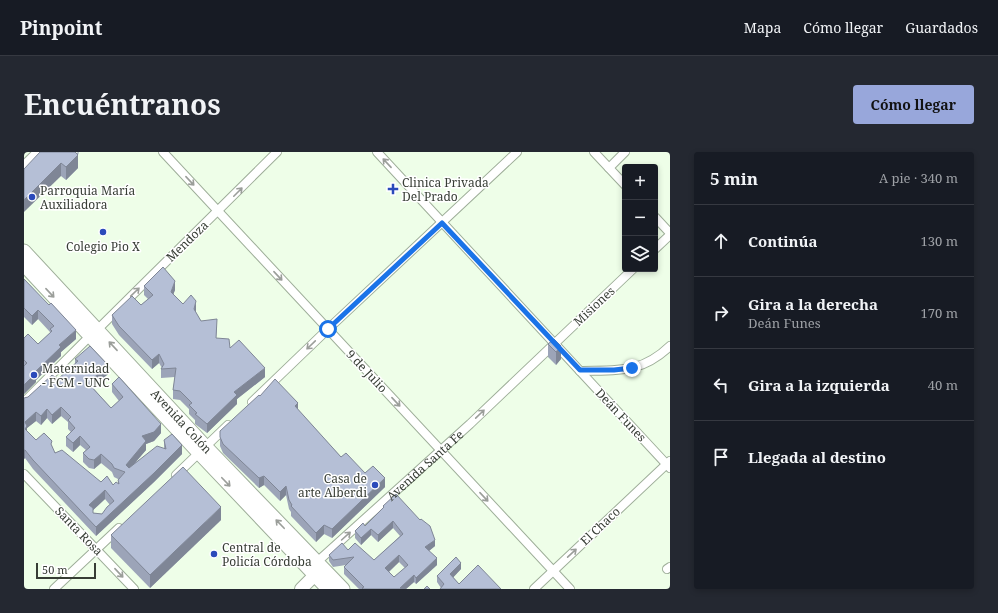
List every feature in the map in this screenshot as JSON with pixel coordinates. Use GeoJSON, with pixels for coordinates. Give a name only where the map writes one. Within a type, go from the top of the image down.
{"type":"FeatureCollection","features":[{"type":"Feature","properties":{"kind":"main road","name":"Avenida Colón"},"geometry":{"type":"LineString","coordinates":[[24,251],[94,333],[202,450],[316,569],[343,589]]}},
{"type":"Feature","properties":{"kind":"main road","name":"Avenida Colón"},"geometry":{"type":"LineString","coordinates":[[24,265],[94,333]]}},
{"type":"Feature","properties":{"kind":"main road","name":"Avenida Colón"},"geometry":{"type":"LineString","coordinates":[[316,569],[328,589]]}},
{"type":"Feature","properties":{"kind":"street"},"geometry":{"type":"LineString","coordinates":[[24,168],[40,152]]}},
{"type":"Feature","properties":{"kind":"street","name":"9 de Julio"},"geometry":{"type":"LineString","coordinates":[[163,152],[570,589]]}},
{"type":"Feature","properties":{"kind":"street","name":"Mendoza"},"geometry":{"type":"LineString","coordinates":[[24,402],[277,152]]}},
{"type":"Feature","properties":{"kind":"street","name":"Deán Funes"},"geometry":{"type":"LineString","coordinates":[[377,152],[554,343],[669,464]]}},
{"type":"Feature","properties":{"kind":"street"},"geometry":{"type":"LineString","coordinates":[[245,409],[517,152]]}},
{"type":"Feature","properties":{"kind":"street"},"geometry":{"type":"LineString","coordinates":[[594,152],[622,182]]}},
{"type":"Feature","properties":{"kind":"street"},"geometry":{"type":"LineString","coordinates":[[609,168],[625,152]]}},
{"type":"Feature","properties":{"kind":"street"},"geometry":{"type":"LineString","coordinates":[[658,220],[670,234],[658,246]]}},
{"type":"Feature","properties":{"kind":"street","name":"Misiones"},"geometry":{"type":"LineString","coordinates":[[554,343],[630,272]]}},
{"type":"Feature","properties":{"kind":"street","name":"Avenida Santa Fe"},"geometry":{"type":"LineString","coordinates":[[301,589],[316,569],[554,343]]}},
{"type":"Feature","properties":{"kind":"street"},"geometry":{"type":"LineString","coordinates":[[580,370],[614,370],[632,368],[655,359],[670,346]]}},
{"type":"Feature","properties":{"kind":"street"},"geometry":{"type":"LineString","coordinates":[[170,480],[234,420]]}},
{"type":"Feature","properties":{"kind":"street","name":"El Chaco"},"geometry":{"type":"LineString","coordinates":[[534,589],[669,464]]}},
{"type":"Feature","properties":{"kind":"street","name":"Santa Rosa"},"geometry":{"type":"LineString","coordinates":[[24,474],[134,589]]}},
{"type":"Feature","properties":{"kind":"street"},"geometry":{"type":"LineString","coordinates":[[54,589],[125,522]]}},
{"type":"Feature","properties":{"kind":"building"},"geometry":{"type":"Polygon","coordinates":[[[40,152],[75,152],[78,155],[66,167],[61,163],[24,200],[24,169],[40,152]]]}},
{"type":"Feature","properties":{"kind":"building"},"geometry":{"type":"Polygon","coordinates":[[[163,267],[175,281],[171,292],[183,304],[191,295],[196,301],[194,309],[201,321],[217,319],[216,338],[229,339],[230,348],[239,340],[265,368],[234,392],[237,395],[207,424],[195,414],[197,413],[189,405],[192,403],[180,391],[173,390],[176,368],[161,369],[164,364],[159,354],[152,360],[119,326],[112,315],[132,296],[141,305],[153,295],[144,286],[163,267]]]}},
{"type":"Feature","properties":{"kind":"building"},"geometry":{"type":"Polygon","coordinates":[[[24,279],[49,305],[51,303],[76,330],[59,345],[61,347],[24,385],[24,366],[27,363],[24,360],[24,338],[28,334],[38,344],[52,331],[50,329],[54,326],[38,310],[32,316],[24,308],[24,279]]]}},
{"type":"Feature","properties":{"kind":"building"},"geometry":{"type":"Polygon","coordinates":[[[554,339],[561,346],[556,352],[548,344],[554,339]]]}},
{"type":"Feature","properties":{"kind":"building"},"geometry":{"type":"Polygon","coordinates":[[[90,346],[108,365],[88,383],[111,408],[123,397],[112,384],[119,377],[161,424],[154,432],[142,436],[146,441],[126,465],[129,468],[157,446],[166,449],[164,440],[172,434],[182,445],[96,527],[24,450],[24,398],[28,397],[52,375],[58,379],[78,361],[75,359],[90,346]],[[61,407],[52,415],[47,409],[41,416],[36,412],[25,422],[27,426],[25,429],[36,440],[44,433],[52,441],[51,444],[55,453],[62,450],[101,482],[107,476],[113,485],[116,482],[119,484],[118,480],[125,472],[114,468],[112,464],[101,454],[94,460],[89,459],[83,453],[90,447],[80,436],[73,443],[66,437],[75,428],[68,420],[71,417],[61,407]],[[105,490],[89,505],[93,508],[93,513],[102,514],[114,501],[105,490]]]}},
{"type":"Feature","properties":{"kind":"building"},"geometry":{"type":"Polygon","coordinates":[[[275,379],[298,403],[295,406],[341,457],[346,453],[365,473],[373,466],[385,478],[332,529],[324,525],[316,533],[291,506],[292,505],[289,500],[286,486],[280,492],[264,476],[259,478],[223,444],[220,437],[220,431],[259,395],[260,396],[275,379]]]}},
{"type":"Feature","properties":{"kind":"building"},"geometry":{"type":"Polygon","coordinates":[[[183,467],[221,507],[150,575],[111,535],[183,467]]]}},
{"type":"Feature","properties":{"kind":"building"},"geometry":{"type":"Polygon","coordinates":[[[396,494],[420,520],[421,519],[430,526],[435,540],[425,547],[437,558],[416,578],[414,575],[400,588],[402,589],[363,589],[362,588],[364,587],[344,567],[354,557],[333,560],[329,555],[342,543],[348,550],[355,543],[374,560],[403,534],[393,521],[378,535],[371,529],[361,538],[355,531],[363,523],[365,526],[384,507],[383,506],[396,494]],[[399,555],[385,568],[394,577],[408,565],[399,555]]]}},
{"type":"Feature","properties":{"kind":"building"},"geometry":{"type":"Polygon","coordinates":[[[456,557],[461,563],[450,574],[459,584],[478,565],[501,589],[440,589],[444,584],[437,576],[456,557]]]}},
{"type":"Feature","properties":{"kind":"place","name":"Clinica Privada Del Prado"},"geometry":{"type":"Point","coordinates":[393,189]}},
{"type":"Feature","properties":{"kind":"place","name":"Parroquia María Auxiliadora"},"geometry":{"type":"Point","coordinates":[32,197]}},
{"type":"Feature","properties":{"kind":"place","name":"Colegio Pio X"},"geometry":{"type":"Point","coordinates":[103,232]}},
{"type":"Feature","properties":{"kind":"place","name":"Maternidad - FCM - UNC"},"geometry":{"type":"Point","coordinates":[34,375]}},
{"type":"Feature","properties":{"kind":"place","name":"Casa de arte Alberdi"},"geometry":{"type":"Point","coordinates":[375,485]}},
{"type":"Feature","properties":{"kind":"place","name":"Central de Policía Córdoba"},"geometry":{"type":"Point","coordinates":[214,554]}},
{"type":"Feature","properties":{"kind":"route"},"geometry":{"type":"LineString","coordinates":[[328,329],[442,223],[580,370],[614,370],[632,368]]}}]}
